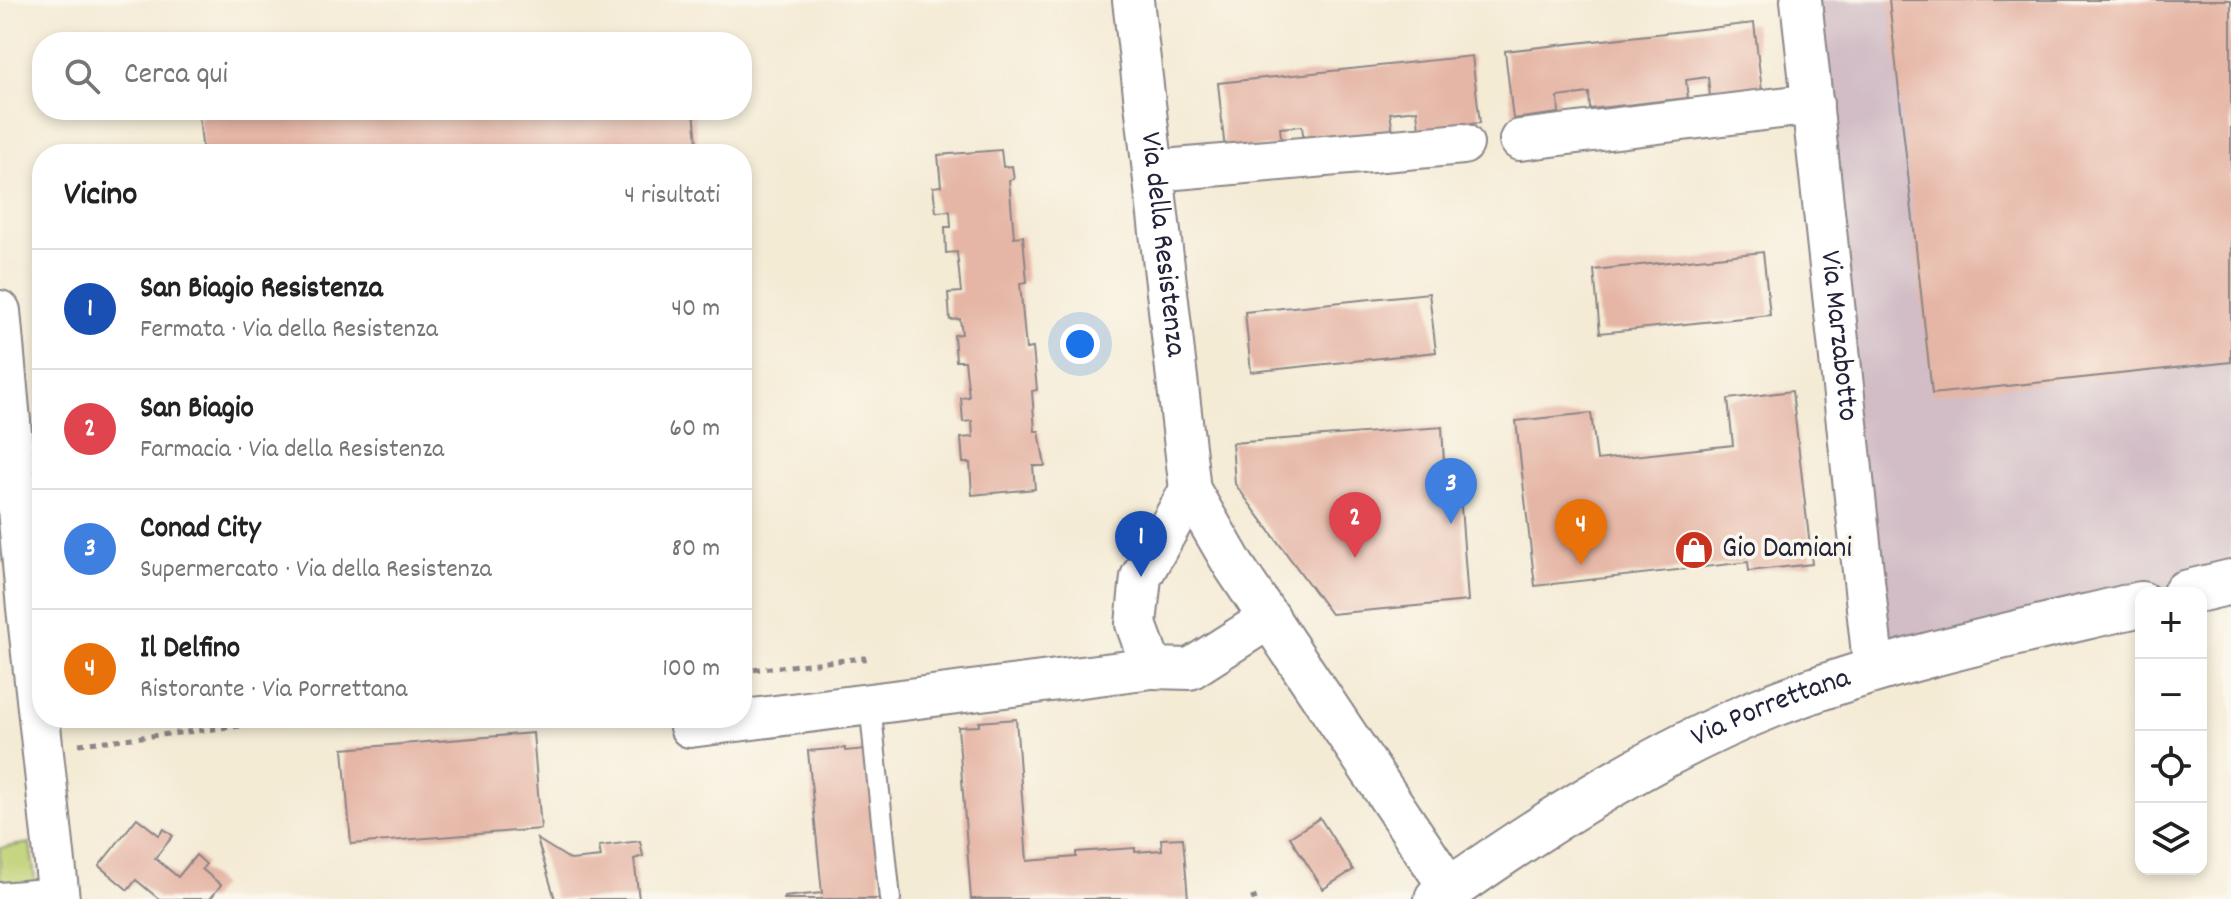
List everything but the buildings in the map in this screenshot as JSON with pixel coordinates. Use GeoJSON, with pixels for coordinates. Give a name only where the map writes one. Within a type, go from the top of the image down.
{"type":"FeatureCollection","features":[{"type":"Feature","properties":{"kind":"main road"},"geometry":{"type":"LineString","coordinates":[[2207,588],[2231,582]]}},
{"type":"Feature","properties":{"kind":"main road","name":"Via Porrettana"},"geometry":{"type":"LineString","coordinates":[[1444,894],[1593,797],[1720,728],[1798,696],[1874,672],[1969,645],[2135,605]]}},
{"type":"Feature","properties":{"kind":"street","name":"Via della Resistenza"},"geometry":{"type":"LineString","coordinates":[[1133,0],[1190,490],[1234,566],[1444,894]]}},
{"type":"Feature","properties":{"kind":"street","name":"Via Marzabotto"},"geometry":{"type":"LineString","coordinates":[[1801,0],[1874,672]]}},
{"type":"Feature","properties":{"kind":"street"},"geometry":{"type":"LineString","coordinates":[[1520,140],[1813,104]]}},
{"type":"Feature","properties":{"kind":"street"},"geometry":{"type":"LineString","coordinates":[[1153,171],[1463,144]]}},
{"type":"Feature","properties":{"kind":"street"},"geometry":{"type":"LineString","coordinates":[[0,311],[32,644]]}},
{"type":"Feature","properties":{"kind":"street"},"geometry":{"type":"LineString","coordinates":[[1152,668],[1136,624],[1141,577],[1190,490]]}},
{"type":"Feature","properties":{"kind":"street"},"geometry":{"type":"LineString","coordinates":[[752,719],[1152,668],[1190,669],[1270,618]]}},
{"type":"Feature","properties":{"kind":"street"},"geometry":{"type":"LineString","coordinates":[[40,728],[58,894]]}},
{"type":"Feature","properties":{"kind":"lane"},"geometry":{"type":"LineString","coordinates":[[870,704],[890,899]]}},
{"type":"Feature","properties":{"kind":"lane"},"geometry":{"type":"LineString","coordinates":[[0,893],[58,894]]}},
{"type":"Feature","properties":{"kind":"path"},"geometry":{"type":"LineString","coordinates":[[42,748],[223,728]]}},
{"type":"Feature","properties":{"kind":"path"},"geometry":{"type":"LineString","coordinates":[[1251,899],[1257,899]]}},
{"type":"Feature","properties":{"kind":"shaded area"},"geometry":{"type":"Polygon","coordinates":[[[1814,0],[2231,0],[2231,579],[2194,587],[2135,587],[2135,594],[1871,657],[1814,0]]]}},
{"type":"Feature","properties":{"kind":"green space"},"geometry":{"type":"Polygon","coordinates":[[[30,843],[38,899],[0,899],[0,848],[30,843]]]}},
{"type":"Feature","properties":{"kind":"place","name":"Conad City"},"geometry":{"type":"Point","coordinates":[1451,524]}},
{"type":"Feature","properties":{"kind":"place","name":"Gio Damiani"},"geometry":{"type":"Point","coordinates":[1694,550]}},
{"type":"Feature","properties":{"kind":"place","name":"San Biagio"},"geometry":{"type":"Point","coordinates":[1355,558]}},
{"type":"Feature","properties":{"kind":"place","name":"Il Delfino"},"geometry":{"type":"Point","coordinates":[1581,565]}},
{"type":"Feature","properties":{"kind":"place","name":"San Biagio Resistenza"},"geometry":{"type":"Point","coordinates":[1141,577]}}]}
